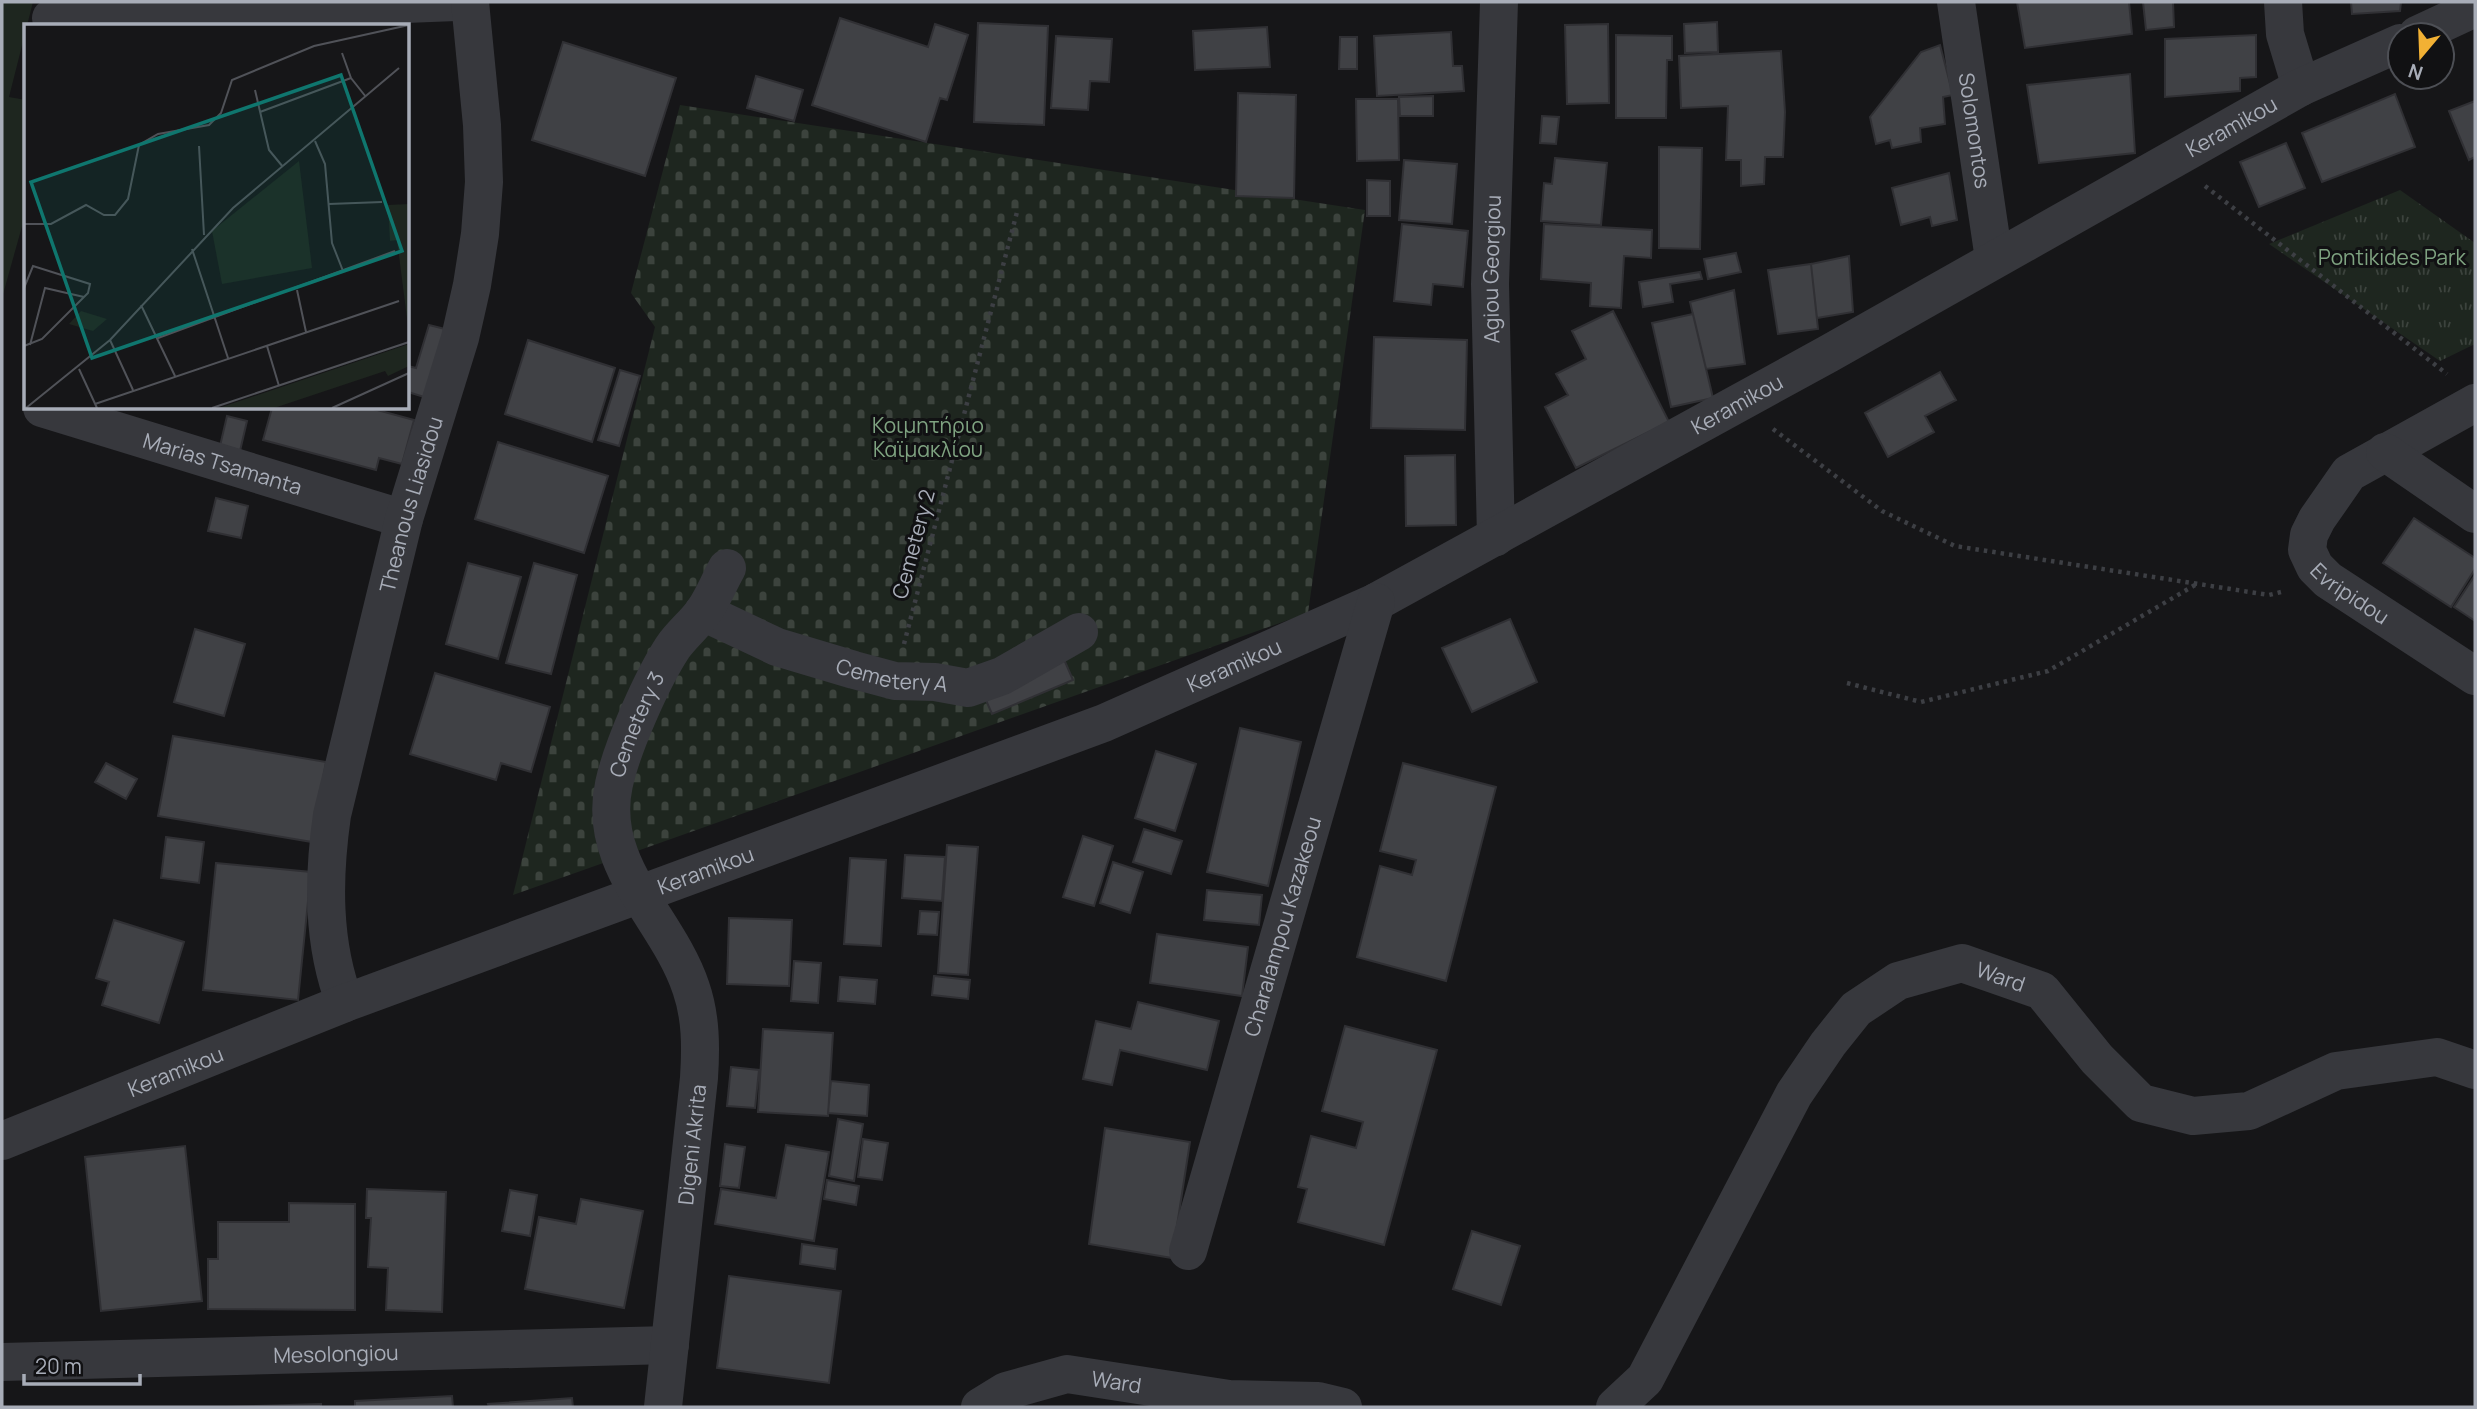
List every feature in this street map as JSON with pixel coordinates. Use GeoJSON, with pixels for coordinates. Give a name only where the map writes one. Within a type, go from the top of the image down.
{"type":"FeatureCollection","features":[{"type":"Feature","properties":{"kind":"street"},"geometry":{"type":"LineString","coordinates":[[51,18],[456,2]]}},
{"type":"Feature","properties":{"kind":"street","name":"Theanous Liasidou"},"geometry":{"type":"LineString","coordinates":[[345,1003],[334,974],[327,919],[328,848],[332,815],[404,519],[460,338],[480,234],[484,183],[482,125],[470,2]]}},
{"type":"Feature","properties":{"kind":"street","name":"Agiou Georgiou"},"geometry":{"type":"LineString","coordinates":[[1496,537],[1490,284],[1499,2]]}},
{"type":"Feature","properties":{"kind":"street","name":"Solomontos"},"geometry":{"type":"LineString","coordinates":[[1956,2],[1994,259]]}},
{"type":"Feature","properties":{"kind":"street"},"geometry":{"type":"LineString","coordinates":[[2283,2],[2285,34],[2301,87]]}},
{"type":"Feature","properties":{"kind":"street"},"geometry":{"type":"LineString","coordinates":[[2447,21],[2475,8]]}},
{"type":"Feature","properties":{"kind":"street","name":"Keramikou"},"geometry":{"type":"LineString","coordinates":[[2,1141],[345,1003],[1104,723],[1376,603],[1739,403],[2301,87],[2386,49]]}},
{"type":"Feature","properties":{"kind":"street","name":"Evripidou"},"geometry":{"type":"LineString","coordinates":[[2464,391],[2385,452],[2349,472],[2317,519],[2309,535],[2307,550],[2315,567],[2328,580],[2475,676]]}},
{"type":"Feature","properties":{"kind":"street","name":"Marias Tsamanta"},"geometry":{"type":"LineString","coordinates":[[50,410],[404,519]]}},
{"type":"Feature","properties":{"kind":"street"},"geometry":{"type":"LineString","coordinates":[[2385,452],[2475,514]]}},
{"type":"Feature","properties":{"kind":"street","name":"Cemetery 3"},"geometry":{"type":"LineString","coordinates":[[638,896],[615,842],[610,818],[614,784],[628,741],[672,649],[703,612],[726,568]]}},
{"type":"Feature","properties":{"kind":"street","name":"Charalampou Kazakeou"},"geometry":{"type":"LineString","coordinates":[[1188,1251],[1376,603]]}},
{"type":"Feature","properties":{"kind":"street","name":"Cemetery A"},"geometry":{"type":"LineString","coordinates":[[703,612],[777,647],[895,681],[934,682],[968,688],[1002,676],[1079,632]]}},
{"type":"Feature","properties":{"kind":"street","name":"Digeni Akrita"},"geometry":{"type":"LineString","coordinates":[[638,896],[680,960],[692,988],[699,1017],[701,1047],[663,1407]]}},
{"type":"Feature","properties":{"kind":"street","name":"Ward"},"geometry":{"type":"LineString","coordinates":[[1615,1407],[1645,1379],[1794,1094],[1856,1009],[1898,981],[1962,963],[2042,991],[2096,1059],[2141,1103],[2193,1116],[2249,1111],[2336,1071],[2437,1057],[2475,1070]]}},
{"type":"Feature","properties":{"kind":"street","name":"Mesolongiou"},"geometry":{"type":"LineString","coordinates":[[2,1362],[670,1345]]}},
{"type":"Feature","properties":{"kind":"street","name":"Ward"},"geometry":{"type":"LineString","coordinates":[[980,1407],[1006,1391],[1067,1374],[1229,1399],[1318,1401],[1343,1407]]}},
{"type":"Feature","properties":{"kind":"path"},"geometry":{"type":"LineString","coordinates":[[2173,160],[2464,391]]}},
{"type":"Feature","properties":{"kind":"path","name":"Cemetery 2"},"geometry":{"type":"LineString","coordinates":[[895,681],[1017,212]]}},
{"type":"Feature","properties":{"kind":"path"},"geometry":{"type":"LineString","coordinates":[[1739,403],[1882,511],[1955,546],[2269,595],[2328,580]]}},
{"type":"Feature","properties":{"kind":"path"},"geometry":{"type":"LineString","coordinates":[[1847,683],[1921,702],[2048,671],[2195,584]]}},
{"type":"Feature","properties":{"kind":"green space"},"geometry":{"type":"Polygon","coordinates":[[[2,2],[33,2],[27,24],[24,24],[24,38],[9,97],[24,100],[24,219],[2,298],[2,2]]]}},
{"type":"Feature","properties":{"kind":"green space","name":"Κοιμητήριο Καϊμακλίου"},"geometry":{"type":"Polygon","coordinates":[[[680,105],[1365,210],[1308,613],[513,895],[655,327],[631,293],[680,105]]]}},
{"type":"Feature","properties":{"kind":"green space","name":"Pontikides Park"},"geometry":{"type":"Polygon","coordinates":[[[2400,190],[2475,243],[2475,344],[2440,361],[2269,244],[2400,190]]]}},
{"type":"Feature","properties":{"kind":"building"},"geometry":{"type":"Polygon","coordinates":[[[2017,2],[2129,2],[2132,34],[2025,48],[2017,2]]]}},
{"type":"Feature","properties":{"kind":"building"},"geometry":{"type":"Polygon","coordinates":[[[2143,2],[2173,2],[2174,27],[2146,30],[2143,2]]]}},
{"type":"Feature","properties":{"kind":"building"},"geometry":{"type":"Polygon","coordinates":[[[2351,2],[2401,2],[2400,11],[2352,14],[2351,2]]]}},
{"type":"Feature","properties":{"kind":"building"},"geometry":{"type":"Polygon","coordinates":[[[840,18],[928,47],[935,24],[968,35],[947,100],[940,98],[926,142],[812,105],[840,18]]]}},
{"type":"Feature","properties":{"kind":"building"},"geometry":{"type":"Polygon","coordinates":[[[1717,22],[1718,52],[1685,53],[1684,24],[1717,22]]]}},
{"type":"Feature","properties":{"kind":"building"},"geometry":{"type":"Polygon","coordinates":[[[978,23],[1048,26],[1044,125],[974,122],[978,23]]]}},
{"type":"Feature","properties":{"kind":"building"},"geometry":{"type":"Polygon","coordinates":[[[1608,24],[1609,103],[1567,104],[1565,25],[1608,24]]]}},
{"type":"Feature","properties":{"kind":"building"},"geometry":{"type":"Polygon","coordinates":[[[1267,27],[1270,67],[1195,70],[1193,31],[1267,27]]]}},
{"type":"Feature","properties":{"kind":"building"},"geometry":{"type":"Polygon","coordinates":[[[1451,32],[1453,66],[1462,66],[1464,91],[1377,96],[1374,36],[1451,32]]]}},
{"type":"Feature","properties":{"kind":"building"},"geometry":{"type":"Polygon","coordinates":[[[1616,35],[1672,36],[1672,60],[1667,60],[1666,118],[1616,118],[1616,35]]]}},
{"type":"Feature","properties":{"kind":"building"},"geometry":{"type":"Polygon","coordinates":[[[2256,35],[2256,77],[2240,78],[2240,91],[2165,97],[2165,39],[2256,35]]]}},
{"type":"Feature","properties":{"kind":"building"},"geometry":{"type":"Polygon","coordinates":[[[1056,36],[1112,39],[1109,82],[1090,81],[1088,110],[1051,108],[1056,36]]]}},
{"type":"Feature","properties":{"kind":"building"},"geometry":{"type":"Polygon","coordinates":[[[1340,37],[1357,37],[1357,69],[1339,69],[1340,37]]]}},
{"type":"Feature","properties":{"kind":"building"},"geometry":{"type":"Polygon","coordinates":[[[563,42],[676,78],[645,176],[532,140],[563,42]]]}},
{"type":"Feature","properties":{"kind":"building"},"geometry":{"type":"Polygon","coordinates":[[[1940,45],[1953,95],[1943,97],[1945,124],[1920,128],[1921,142],[1892,148],[1890,140],[1876,144],[1870,117],[1921,52],[1940,45]]]}},
{"type":"Feature","properties":{"kind":"building"},"geometry":{"type":"Polygon","coordinates":[[[1781,51],[1785,112],[1783,157],[1765,157],[1764,184],[1741,186],[1741,160],[1726,160],[1728,106],[1681,108],[1679,56],[1781,51]]]}},
{"type":"Feature","properties":{"kind":"building"},"geometry":{"type":"Polygon","coordinates":[[[2130,74],[2135,153],[2039,163],[2027,85],[2130,74]]]}},
{"type":"Feature","properties":{"kind":"building"},"geometry":{"type":"Polygon","coordinates":[[[756,76],[803,90],[794,121],[747,108],[756,76]]]}},
{"type":"Feature","properties":{"kind":"building"},"geometry":{"type":"Polygon","coordinates":[[[1238,93],[1296,95],[1294,198],[1236,196],[1238,93]]]}},
{"type":"Feature","properties":{"kind":"building"},"geometry":{"type":"Polygon","coordinates":[[[2395,94],[2415,147],[2322,182],[2302,133],[2395,94]]]}},
{"type":"Feature","properties":{"kind":"building"},"geometry":{"type":"Polygon","coordinates":[[[1433,96],[1433,116],[1400,116],[1399,97],[1433,96]]]}},
{"type":"Feature","properties":{"kind":"building"},"geometry":{"type":"Polygon","coordinates":[[[1356,99],[1398,99],[1399,160],[1357,161],[1356,99]]]}},
{"type":"Feature","properties":{"kind":"building"},"geometry":{"type":"Polygon","coordinates":[[[2475,101],[2475,157],[2469,160],[2449,111],[2475,101]]]}},
{"type":"Feature","properties":{"kind":"building"},"geometry":{"type":"Polygon","coordinates":[[[1542,116],[1559,117],[1556,144],[1540,143],[1542,116]]]}},
{"type":"Feature","properties":{"kind":"building"},"geometry":{"type":"Polygon","coordinates":[[[2286,143],[2305,188],[2259,207],[2240,162],[2286,143]]]}},
{"type":"Feature","properties":{"kind":"building"},"geometry":{"type":"Polygon","coordinates":[[[1659,147],[1702,148],[1700,249],[1659,248],[1659,147]]]}},
{"type":"Feature","properties":{"kind":"building"},"geometry":{"type":"Polygon","coordinates":[[[1555,158],[1607,163],[1601,225],[1541,221],[1544,183],[1552,184],[1555,158]]]}},
{"type":"Feature","properties":{"kind":"building"},"geometry":{"type":"Polygon","coordinates":[[[1404,160],[1457,164],[1452,224],[1399,220],[1404,160]]]}},
{"type":"Feature","properties":{"kind":"building"},"geometry":{"type":"Polygon","coordinates":[[[1949,173],[1957,220],[1932,226],[1930,217],[1901,225],[1892,188],[1949,173]]]}},
{"type":"Feature","properties":{"kind":"building"},"geometry":{"type":"Polygon","coordinates":[[[1367,180],[1390,181],[1390,216],[1367,216],[1367,180]]]}},
{"type":"Feature","properties":{"kind":"building"},"geometry":{"type":"Polygon","coordinates":[[[1402,224],[1468,231],[1463,287],[1433,284],[1431,305],[1394,301],[1402,224]]]}},
{"type":"Feature","properties":{"kind":"building"},"geometry":{"type":"Polygon","coordinates":[[[1544,224],[1652,230],[1651,258],[1624,256],[1621,308],[1590,306],[1591,283],[1541,279],[1544,224]]]}},
{"type":"Feature","properties":{"kind":"building"},"geometry":{"type":"Polygon","coordinates":[[[1736,253],[1741,272],[1708,279],[1704,259],[1736,253]]]}},
{"type":"Feature","properties":{"kind":"building"},"geometry":{"type":"Polygon","coordinates":[[[1849,256],[1853,312],[1817,318],[1811,264],[1849,256]]]}},
{"type":"Feature","properties":{"kind":"building"},"geometry":{"type":"Polygon","coordinates":[[[1811,264],[1818,329],[1778,334],[1768,270],[1811,264]]]}},
{"type":"Feature","properties":{"kind":"building"},"geometry":{"type":"Polygon","coordinates":[[[1700,272],[1702,279],[1670,284],[1673,302],[1643,307],[1639,282],[1700,272]]]}},
{"type":"Feature","properties":{"kind":"building"},"geometry":{"type":"Polygon","coordinates":[[[1734,290],[1745,364],[1706,369],[1690,302],[1734,290]]]}},
{"type":"Feature","properties":{"kind":"building"},"geometry":{"type":"Polygon","coordinates":[[[1613,311],[1669,422],[1576,468],[1545,407],[1568,395],[1556,374],[1586,359],[1572,331],[1613,311]]]}},
{"type":"Feature","properties":{"kind":"building"},"geometry":{"type":"Polygon","coordinates":[[[1693,314],[1713,398],[1671,407],[1652,323],[1693,314]]]}},
{"type":"Feature","properties":{"kind":"building"},"geometry":{"type":"Polygon","coordinates":[[[429,325],[445,329],[424,397],[410,393],[410,366],[416,368],[429,325]]]}},
{"type":"Feature","properties":{"kind":"building"},"geometry":{"type":"Polygon","coordinates":[[[1374,337],[1467,340],[1465,430],[1371,428],[1374,337]]]}},
{"type":"Feature","properties":{"kind":"building"},"geometry":{"type":"Polygon","coordinates":[[[528,340],[615,368],[592,442],[505,414],[528,340]]]}},
{"type":"Feature","properties":{"kind":"building"},"geometry":{"type":"Polygon","coordinates":[[[620,370],[640,376],[619,446],[598,440],[620,370]]]}},
{"type":"Feature","properties":{"kind":"building"},"geometry":{"type":"Polygon","coordinates":[[[1940,372],[1956,400],[1925,416],[1934,432],[1888,457],[1865,413],[1940,372]]]}},
{"type":"Feature","properties":{"kind":"building"},"geometry":{"type":"Polygon","coordinates":[[[271,410],[377,410],[414,420],[402,464],[379,458],[376,470],[263,440],[271,410]]]}},
{"type":"Feature","properties":{"kind":"building"},"geometry":{"type":"Polygon","coordinates":[[[227,416],[247,421],[240,451],[220,446],[227,416]]]}},
{"type":"Feature","properties":{"kind":"building"},"geometry":{"type":"Polygon","coordinates":[[[498,442],[608,476],[584,553],[475,519],[498,442]]]}},
{"type":"Feature","properties":{"kind":"building"},"geometry":{"type":"Polygon","coordinates":[[[1455,455],[1456,525],[1406,526],[1405,456],[1455,455]]]}},
{"type":"Feature","properties":{"kind":"building"},"geometry":{"type":"Polygon","coordinates":[[[216,498],[248,506],[241,538],[208,531],[216,498]]]}},
{"type":"Feature","properties":{"kind":"building"},"geometry":{"type":"Polygon","coordinates":[[[2414,518],[2475,558],[2475,569],[2451,607],[2383,563],[2414,518]]]}},
{"type":"Feature","properties":{"kind":"building"},"geometry":{"type":"Polygon","coordinates":[[[468,563],[521,577],[498,659],[446,644],[468,563]]]}},
{"type":"Feature","properties":{"kind":"building"},"geometry":{"type":"Polygon","coordinates":[[[534,563],[577,575],[551,674],[506,663],[534,563]]]}},
{"type":"Feature","properties":{"kind":"building"},"geometry":{"type":"Polygon","coordinates":[[[2475,575],[2475,621],[2454,607],[2475,575]]]}},
{"type":"Feature","properties":{"kind":"building"},"geometry":{"type":"Polygon","coordinates":[[[1510,619],[1537,682],[1472,712],[1442,648],[1510,619]]]}},
{"type":"Feature","properties":{"kind":"building"},"geometry":{"type":"Polygon","coordinates":[[[195,629],[245,644],[224,716],[174,702],[195,629]]]}},
{"type":"Feature","properties":{"kind":"building"},"geometry":{"type":"Polygon","coordinates":[[[1063,657],[1073,680],[992,714],[982,691],[1063,657]]]}},
{"type":"Feature","properties":{"kind":"building"},"geometry":{"type":"Polygon","coordinates":[[[435,673],[550,707],[531,772],[501,763],[496,780],[410,754],[435,673]]]}},
{"type":"Feature","properties":{"kind":"building"},"geometry":{"type":"Polygon","coordinates":[[[1240,728],[1301,742],[1268,886],[1207,872],[1240,728]]]}},
{"type":"Feature","properties":{"kind":"building"},"geometry":{"type":"Polygon","coordinates":[[[173,736],[326,762],[312,842],[158,816],[173,736]]]}},
{"type":"Feature","properties":{"kind":"building"},"geometry":{"type":"Polygon","coordinates":[[[1156,751],[1196,764],[1175,831],[1135,818],[1156,751]]]}},
{"type":"Feature","properties":{"kind":"building"},"geometry":{"type":"Polygon","coordinates":[[[106,763],[137,779],[126,799],[95,782],[106,763]]]}},
{"type":"Feature","properties":{"kind":"building"},"geometry":{"type":"Polygon","coordinates":[[[1403,763],[1496,787],[1446,981],[1357,957],[1380,866],[1412,875],[1416,860],[1380,851],[1403,763]]]}},
{"type":"Feature","properties":{"kind":"building"},"geometry":{"type":"Polygon","coordinates":[[[1144,829],[1182,841],[1171,874],[1133,862],[1144,829]]]}},
{"type":"Feature","properties":{"kind":"building"},"geometry":{"type":"Polygon","coordinates":[[[1083,836],[1113,846],[1094,906],[1063,897],[1083,836]]]}},
{"type":"Feature","properties":{"kind":"building"},"geometry":{"type":"Polygon","coordinates":[[[166,837],[204,842],[199,883],[161,878],[166,837]]]}},
{"type":"Feature","properties":{"kind":"building"},"geometry":{"type":"Polygon","coordinates":[[[947,845],[978,847],[968,975],[938,973],[947,845]]]}},
{"type":"Feature","properties":{"kind":"building"},"geometry":{"type":"Polygon","coordinates":[[[905,855],[945,857],[942,901],[902,898],[905,855]]]}},
{"type":"Feature","properties":{"kind":"building"},"geometry":{"type":"Polygon","coordinates":[[[850,858],[886,860],[881,946],[844,944],[850,858]]]}},
{"type":"Feature","properties":{"kind":"building"},"geometry":{"type":"Polygon","coordinates":[[[1113,862],[1143,872],[1130,913],[1100,903],[1113,862]]]}},
{"type":"Feature","properties":{"kind":"building"},"geometry":{"type":"Polygon","coordinates":[[[216,863],[311,872],[298,1000],[203,990],[216,863]]]}},
{"type":"Feature","properties":{"kind":"building"},"geometry":{"type":"Polygon","coordinates":[[[1207,890],[1262,895],[1259,925],[1204,920],[1207,890]]]}},
{"type":"Feature","properties":{"kind":"building"},"geometry":{"type":"Polygon","coordinates":[[[920,911],[939,912],[937,935],[918,934],[920,911]]]}},
{"type":"Feature","properties":{"kind":"building"},"geometry":{"type":"Polygon","coordinates":[[[729,918],[792,920],[789,986],[727,984],[729,918]]]}},
{"type":"Feature","properties":{"kind":"building"},"geometry":{"type":"Polygon","coordinates":[[[114,920],[184,942],[159,1023],[102,1005],[109,982],[96,978],[114,920]]]}},
{"type":"Feature","properties":{"kind":"building"},"geometry":{"type":"Polygon","coordinates":[[[1157,934],[1248,947],[1242,996],[1150,983],[1157,934]]]}},
{"type":"Feature","properties":{"kind":"building"},"geometry":{"type":"Polygon","coordinates":[[[794,961],[821,963],[818,1003],[791,1001],[794,961]]]}},
{"type":"Feature","properties":{"kind":"building"},"geometry":{"type":"Polygon","coordinates":[[[934,976],[970,980],[968,999],[932,995],[934,976]]]}},
{"type":"Feature","properties":{"kind":"building"},"geometry":{"type":"Polygon","coordinates":[[[840,977],[877,980],[875,1004],[838,1001],[840,977]]]}},
{"type":"Feature","properties":{"kind":"building"},"geometry":{"type":"Polygon","coordinates":[[[1138,1002],[1219,1021],[1207,1070],[1120,1050],[1112,1085],[1083,1079],[1096,1021],[1131,1029],[1138,1002]]]}},
{"type":"Feature","properties":{"kind":"building"},"geometry":{"type":"Polygon","coordinates":[[[1345,1026],[1437,1050],[1384,1245],[1298,1222],[1307,1189],[1298,1187],[1311,1136],[1356,1148],[1363,1122],[1322,1111],[1345,1026]]]}},
{"type":"Feature","properties":{"kind":"building"},"geometry":{"type":"Polygon","coordinates":[[[763,1029],[833,1033],[828,1116],[758,1112],[763,1029]]]}},
{"type":"Feature","properties":{"kind":"building"},"geometry":{"type":"Polygon","coordinates":[[[731,1067],[759,1070],[755,1108],[727,1106],[731,1067]]]}},
{"type":"Feature","properties":{"kind":"building"},"geometry":{"type":"Polygon","coordinates":[[[831,1081],[869,1085],[867,1116],[828,1113],[831,1081]]]}},
{"type":"Feature","properties":{"kind":"building"},"geometry":{"type":"Polygon","coordinates":[[[838,1119],[863,1124],[854,1181],[829,1176],[838,1119]]]}},
{"type":"Feature","properties":{"kind":"building"},"geometry":{"type":"Polygon","coordinates":[[[1105,1128],[1190,1142],[1172,1258],[1089,1244],[1105,1128]]]}},
{"type":"Feature","properties":{"kind":"building"},"geometry":{"type":"Polygon","coordinates":[[[863,1139],[888,1143],[882,1180],[858,1177],[863,1139]]]}},
{"type":"Feature","properties":{"kind":"building"},"geometry":{"type":"Polygon","coordinates":[[[725,1144],[745,1147],[739,1188],[720,1186],[725,1144]]]}},
{"type":"Feature","properties":{"kind":"building"},"geometry":{"type":"Polygon","coordinates":[[[786,1145],[829,1152],[814,1241],[715,1224],[721,1189],[776,1198],[786,1145]]]}},
{"type":"Feature","properties":{"kind":"building"},"geometry":{"type":"Polygon","coordinates":[[[185,1146],[202,1301],[101,1311],[85,1157],[185,1146]]]}},
{"type":"Feature","properties":{"kind":"building"},"geometry":{"type":"Polygon","coordinates":[[[827,1180],[859,1186],[856,1205],[824,1199],[827,1180]]]}},
{"type":"Feature","properties":{"kind":"building"},"geometry":{"type":"Polygon","coordinates":[[[367,1189],[446,1192],[442,1312],[386,1310],[388,1268],[368,1267],[371,1218],[366,1218],[367,1189]]]}},
{"type":"Feature","properties":{"kind":"building"},"geometry":{"type":"Polygon","coordinates":[[[510,1190],[537,1195],[530,1236],[502,1231],[510,1190]]]}},
{"type":"Feature","properties":{"kind":"building"},"geometry":{"type":"Polygon","coordinates":[[[581,1199],[643,1211],[624,1308],[525,1289],[539,1217],[576,1224],[581,1199]]]}},
{"type":"Feature","properties":{"kind":"building"},"geometry":{"type":"Polygon","coordinates":[[[289,1203],[355,1204],[355,1310],[208,1309],[208,1259],[218,1259],[218,1222],[289,1222],[289,1203]]]}},
{"type":"Feature","properties":{"kind":"building"},"geometry":{"type":"Polygon","coordinates":[[[1472,1231],[1520,1246],[1501,1305],[1453,1289],[1472,1231]]]}},
{"type":"Feature","properties":{"kind":"building"},"geometry":{"type":"Polygon","coordinates":[[[802,1244],[837,1249],[835,1269],[800,1264],[802,1244]]]}},
{"type":"Feature","properties":{"kind":"building"},"geometry":{"type":"Polygon","coordinates":[[[729,1276],[841,1291],[829,1383],[717,1368],[729,1276]]]}},
{"type":"Feature","properties":{"kind":"building"},"geometry":{"type":"Polygon","coordinates":[[[452,1396],[453,1407],[355,1407],[355,1401],[452,1396]]]}},
{"type":"Feature","properties":{"kind":"building"},"geometry":{"type":"Polygon","coordinates":[[[572,1398],[573,1407],[489,1407],[488,1404],[572,1398]]]}},
{"type":"Feature","properties":{"kind":"building"},"geometry":{"type":"Polygon","coordinates":[[[321,1404],[321,1407],[225,1407],[321,1404]]]}}]}
